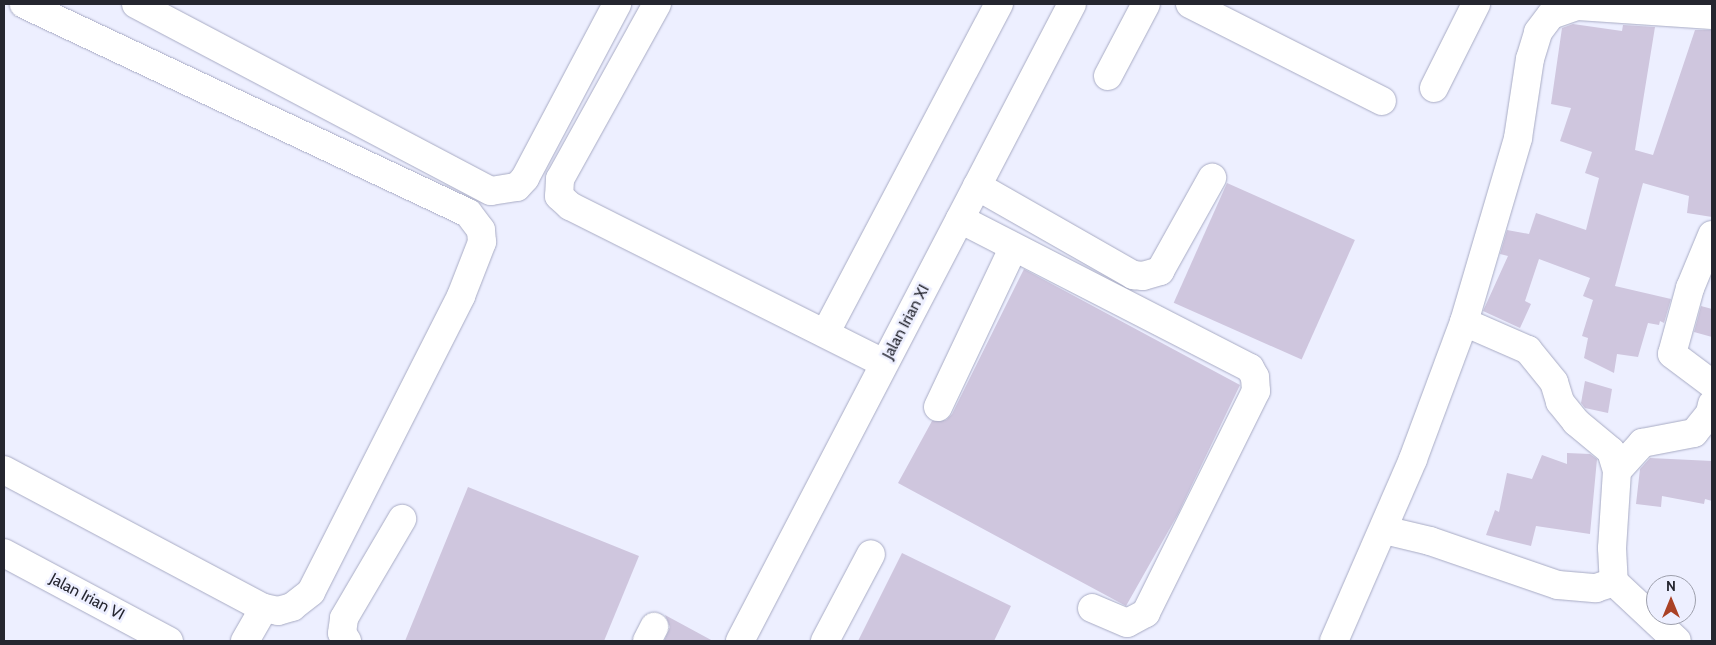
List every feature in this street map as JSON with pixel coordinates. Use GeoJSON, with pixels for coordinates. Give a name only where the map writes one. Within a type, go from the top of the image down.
{"type":"FeatureCollection","features":[{"type":"Feature","properties":{"kind":"street"},"geometry":{"type":"LineString","coordinates":[[4,470],[264,608],[286,610],[311,592],[461,296],[480,254],[481,230],[468,213],[24,4]]}},
{"type":"Feature","properties":{"kind":"street"},"geometry":{"type":"LineString","coordinates":[[136,4],[491,191],[517,187],[525,178],[617,4]]}},
{"type":"Feature","properties":{"kind":"street"},"geometry":{"type":"LineString","coordinates":[[657,4],[560,179],[559,196],[570,206],[826,332],[884,363]]}},
{"type":"Feature","properties":{"kind":"street"},"geometry":{"type":"LineString","coordinates":[[826,332],[999,4]]}},
{"type":"Feature","properties":{"kind":"street","name":"Jalan Irian XI"},"geometry":{"type":"LineString","coordinates":[[740,641],[1072,4]]}},
{"type":"Feature","properties":{"kind":"street"},"geometry":{"type":"LineString","coordinates":[[1108,76],[1146,4]]}},
{"type":"Feature","properties":{"kind":"street"},"geometry":{"type":"LineString","coordinates":[[1190,4],[1382,101]]}},
{"type":"Feature","properties":{"kind":"street"},"geometry":{"type":"LineString","coordinates":[[1434,88],[1476,4]]}},
{"type":"Feature","properties":{"kind":"street"},"geometry":{"type":"LineString","coordinates":[[1334,641],[1384,530],[1464,322],[1518,138],[1530,59],[1538,32],[1552,16],[1577,6],[1712,16]]}},
{"type":"Feature","properties":{"kind":"street"},"geometry":{"type":"LineString","coordinates":[[977,186],[1133,275],[1143,276],[1160,271],[1212,178]]}},
{"type":"Feature","properties":{"kind":"street"},"geometry":{"type":"LineString","coordinates":[[960,219],[1012,248],[1250,368],[1256,377],[1256,391],[1146,613],[1127,623],[1092,608]]}},
{"type":"Feature","properties":{"kind":"street"},"geometry":{"type":"LineString","coordinates":[[1712,235],[1690,288],[1672,354],[1712,384]]}},
{"type":"Feature","properties":{"kind":"street"},"geometry":{"type":"LineString","coordinates":[[938,407],[1012,248]]}},
{"type":"Feature","properties":{"kind":"street"},"geometry":{"type":"LineString","coordinates":[[1464,322],[1528,350],[1554,382],[1560,402],[1576,422],[1610,451],[1617,471],[1612,548],[1614,582],[1677,641]]}},
{"type":"Feature","properties":{"kind":"street"},"geometry":{"type":"LineString","coordinates":[[1617,471],[1642,442],[1694,432],[1710,413],[1712,404]]}},
{"type":"Feature","properties":{"kind":"street"},"geometry":{"type":"LineString","coordinates":[[347,641],[342,633],[344,618],[402,519]]}},
{"type":"Feature","properties":{"kind":"street"},"geometry":{"type":"LineString","coordinates":[[1384,530],[1430,541],[1558,586],[1596,588],[1614,582]]}},
{"type":"Feature","properties":{"kind":"street","name":"Jalan Irian VI"},"geometry":{"type":"LineString","coordinates":[[4,553],[169,641]]}},
{"type":"Feature","properties":{"kind":"street"},"geometry":{"type":"LineString","coordinates":[[825,641],[871,554]]}},
{"type":"Feature","properties":{"kind":"street"},"geometry":{"type":"LineString","coordinates":[[245,641],[264,608]]}},
{"type":"Feature","properties":{"kind":"building"},"geometry":{"type":"Polygon","coordinates":[[[1573,24],[1622,31],[1623,25],[1655,27],[1635,150],[1653,155],[1695,30],[1712,30],[1712,217],[1687,213],[1689,196],[1643,183],[1615,286],[1671,299],[1664,323],[1660,321],[1659,325],[1648,323],[1638,357],[1617,354],[1614,373],[1584,358],[1588,338],[1582,336],[1593,300],[1583,296],[1590,278],[1539,259],[1525,301],[1531,304],[1520,328],[1483,311],[1508,256],[1500,254],[1507,230],[1529,234],[1536,213],[1586,230],[1599,178],[1585,173],[1592,152],[1560,141],[1571,108],[1551,104],[1562,28],[1573,24]]]}},
{"type":"Feature","properties":{"kind":"building"},"geometry":{"type":"Polygon","coordinates":[[[1227,183],[1355,240],[1302,360],[1174,303],[1227,183]]]}},
{"type":"Feature","properties":{"kind":"building"},"geometry":{"type":"Polygon","coordinates":[[[1024,269],[1240,385],[1178,514],[1126,606],[898,483],[932,421],[946,420],[952,414],[1024,269]]]}},
{"type":"Feature","properties":{"kind":"building"},"geometry":{"type":"Polygon","coordinates":[[[1701,306],[1712,309],[1712,337],[1694,332],[1701,306]]]}},
{"type":"Feature","properties":{"kind":"building"},"geometry":{"type":"Polygon","coordinates":[[[1585,381],[1612,389],[1608,413],[1585,408],[1581,403],[1585,381]]]}},
{"type":"Feature","properties":{"kind":"building"},"geometry":{"type":"Polygon","coordinates":[[[1567,453],[1590,454],[1597,459],[1590,534],[1536,526],[1531,546],[1486,535],[1495,510],[1499,512],[1507,473],[1532,479],[1542,455],[1567,464],[1567,453]]]}},
{"type":"Feature","properties":{"kind":"building"},"geometry":{"type":"Polygon","coordinates":[[[1650,458],[1712,461],[1712,501],[1705,499],[1704,504],[1662,496],[1661,507],[1636,504],[1640,469],[1650,458]]]}},
{"type":"Feature","properties":{"kind":"building"},"geometry":{"type":"Polygon","coordinates":[[[468,487],[639,556],[604,641],[405,641],[468,487]]]}},
{"type":"Feature","properties":{"kind":"building"},"geometry":{"type":"Polygon","coordinates":[[[902,553],[1011,606],[994,641],[858,641],[902,553]]]}},
{"type":"Feature","properties":{"kind":"building"},"geometry":{"type":"Polygon","coordinates":[[[665,615],[713,641],[664,641],[670,627],[665,615]]]}}]}
